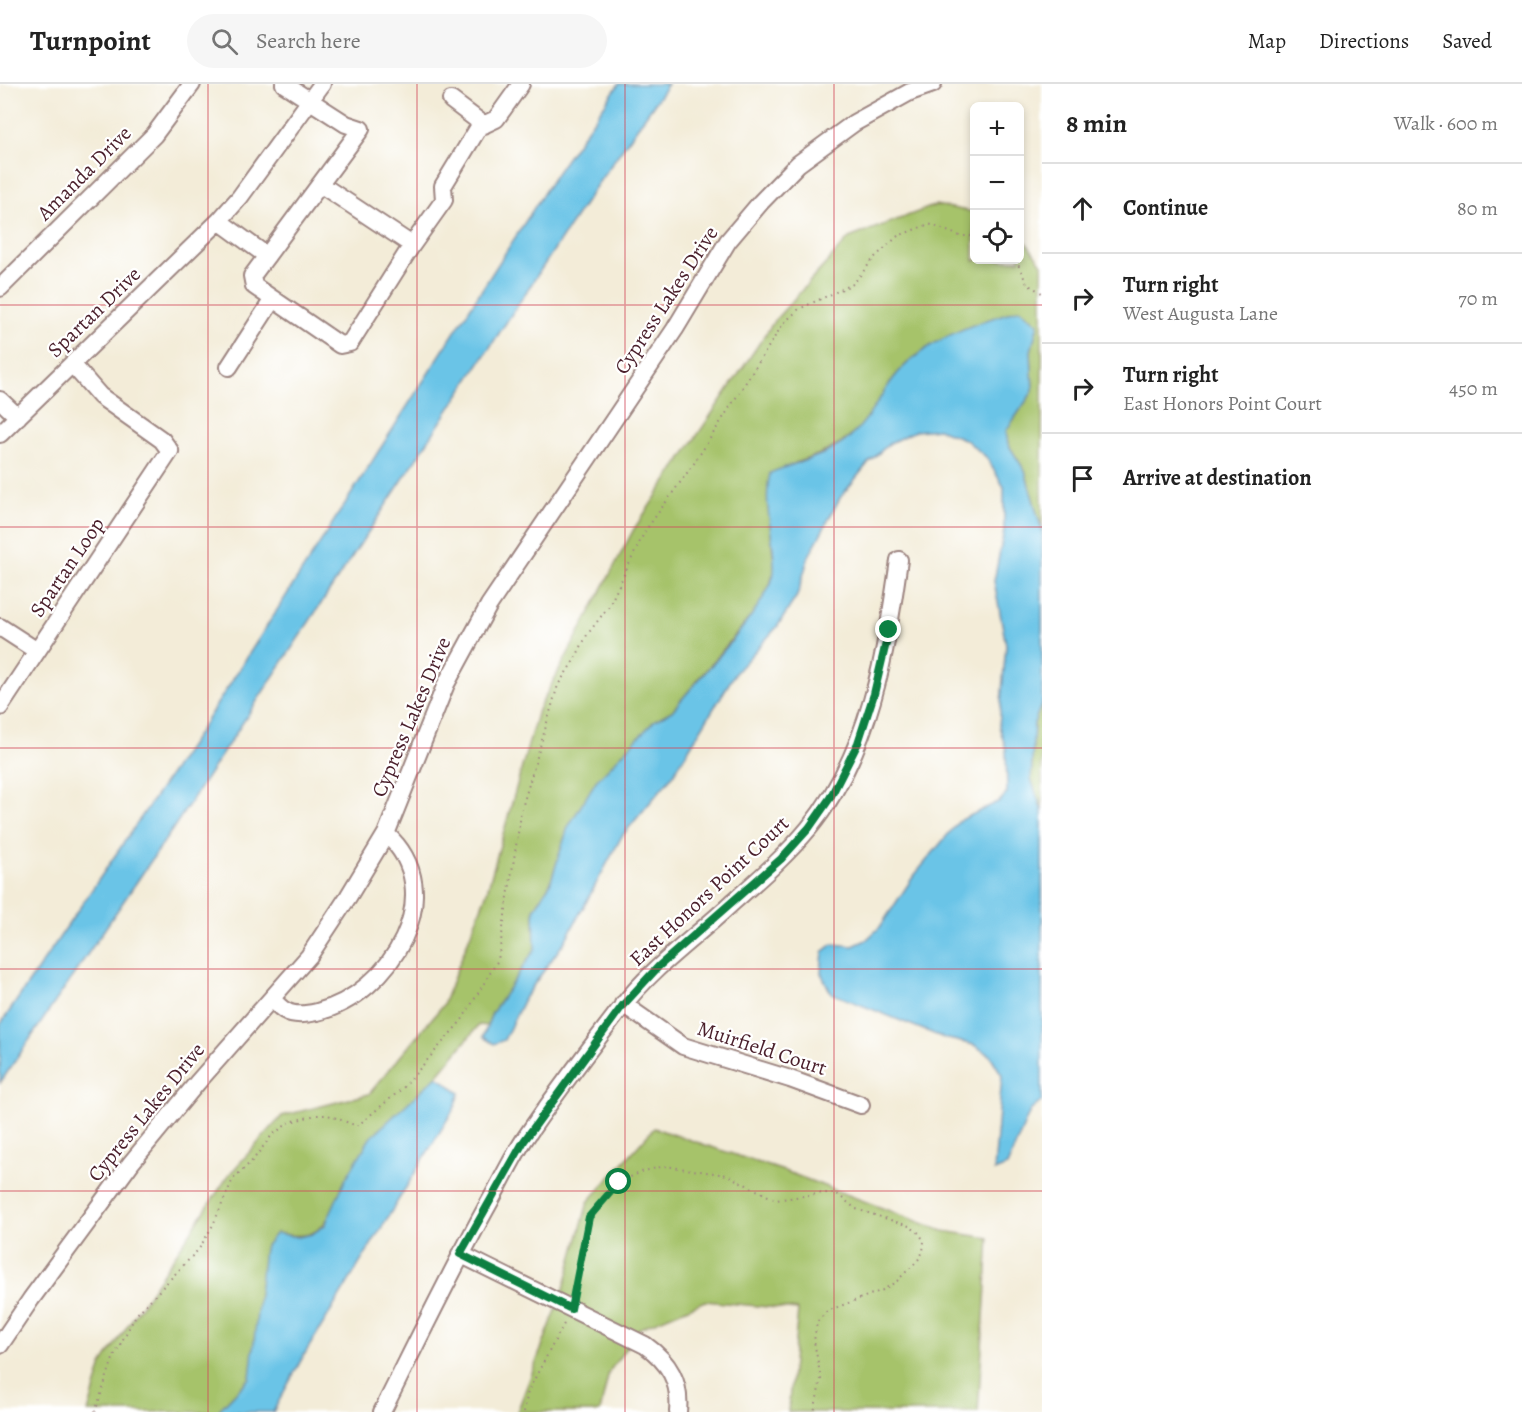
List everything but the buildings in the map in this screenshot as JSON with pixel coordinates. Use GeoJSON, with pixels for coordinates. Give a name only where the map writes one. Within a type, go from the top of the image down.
{"type":"FeatureCollection","features":[{"type":"Feature","properties":{"kind":"street","name":"Amanda Drive"},"geometry":{"type":"LineString","coordinates":[[0,288],[154,135],[192,84]]}},
{"type":"Feature","properties":{"kind":"street"},"geometry":{"type":"LineString","coordinates":[[284,84],[316,92],[346,124],[361,129],[252,276],[254,286],[340,345],[350,343],[412,245],[444,200],[443,186],[479,127],[496,120],[521,84]]}},
{"type":"Feature","properties":{"kind":"street","name":"Cypress Lakes Drive"},"geometry":{"type":"LineString","coordinates":[[0,1345],[30,1299],[131,1163],[197,1083],[309,956],[369,866],[386,834],[446,684],[489,605],[669,338],[729,241],[798,164],[854,123],[910,92],[933,84]]}},
{"type":"Feature","properties":{"kind":"street","name":"Spartan Drive"},"geometry":{"type":"LineString","coordinates":[[0,434],[219,221],[240,197],[316,92]]}},
{"type":"Feature","properties":{"kind":"street"},"geometry":{"type":"LineString","coordinates":[[451,100],[484,125]]}},
{"type":"Feature","properties":{"kind":"street"},"geometry":{"type":"LineString","coordinates":[[321,183],[412,245]]}},
{"type":"Feature","properties":{"kind":"street"},"geometry":{"type":"LineString","coordinates":[[219,221],[267,256]]}},
{"type":"Feature","properties":{"kind":"street"},"geometry":{"type":"LineString","coordinates":[[229,367],[273,299]]}},
{"type":"Feature","properties":{"kind":"street","name":"Spartan Loop"},"geometry":{"type":"LineString","coordinates":[[0,707],[170,451],[162,440],[100,396],[73,365]]}},
{"type":"Feature","properties":{"kind":"street"},"geometry":{"type":"LineString","coordinates":[[0,400],[18,417]]}},
{"type":"Feature","properties":{"kind":"street","name":"East Honors Point Court"},"geometry":{"type":"LineString","coordinates":[[381,1412],[460,1254],[524,1141],[623,1005],[659,966],[781,859],[809,828],[830,798],[858,743],[874,694],[889,630],[899,560]]}},
{"type":"Feature","properties":{"kind":"street"},"geometry":{"type":"LineString","coordinates":[[0,627],[37,651]]}},
{"type":"Feature","properties":{"kind":"street"},"geometry":{"type":"LineString","coordinates":[[272,999],[286,1011],[306,1014],[334,1008],[365,989],[384,971],[400,945],[411,916],[415,887],[411,867],[401,847],[386,834]]}},
{"type":"Feature","properties":{"kind":"street","name":"Muirfield Court"},"geometry":{"type":"LineString","coordinates":[[623,1005],[683,1046],[790,1079],[861,1105]]}},
{"type":"Feature","properties":{"kind":"street"},"geometry":{"type":"LineString","coordinates":[[460,1254],[645,1345],[661,1357],[672,1371],[677,1385],[678,1412]]}},
{"type":"Feature","properties":{"kind":"path"},"geometry":{"type":"LineString","coordinates":[[95,1412],[114,1356],[136,1315],[199,1249],[213,1225],[233,1179],[253,1160],[272,1135],[290,1122],[316,1116],[328,1115],[357,1126],[366,1121],[403,1088],[462,1020],[498,960],[522,808],[558,685],[575,660],[587,635],[609,606],[645,531],[694,462],[783,324],[799,309],[853,284],[875,257],[898,236],[929,224],[960,236],[970,236]]}},
{"type":"Feature","properties":{"kind":"path"},"geometry":{"type":"LineString","coordinates":[[1018,264],[1027,284],[1042,293]]}},
{"type":"Feature","properties":{"kind":"path"},"geometry":{"type":"LineString","coordinates":[[524,1412],[528,1391],[571,1309],[589,1217],[619,1182],[644,1171],[665,1166],[728,1175],[776,1200],[823,1193],[837,1194],[856,1209],[909,1226],[924,1241],[923,1252],[897,1281],[883,1290],[827,1311],[817,1322],[814,1341],[821,1379],[814,1412]]}},
{"type":"Feature","properties":{"kind":"green space"},"geometry":{"type":"Polygon","coordinates":[[[936,205],[970,211],[970,264],[1024,264],[1024,239],[1042,264],[1042,531],[1025,471],[1008,444],[1006,430],[1033,391],[1031,351],[1038,324],[1020,309],[953,334],[916,356],[896,375],[864,424],[855,432],[828,450],[795,463],[771,537],[775,570],[762,603],[672,711],[655,720],[568,828],[550,884],[534,910],[535,949],[531,960],[492,1013],[487,1026],[479,1025],[437,1076],[413,1100],[323,1225],[311,1234],[296,1236],[276,1233],[250,1378],[217,1412],[88,1412],[102,1364],[228,1176],[282,1116],[369,1094],[443,1005],[486,895],[538,710],[634,529],[775,320],[849,238],[936,205]]]}},
{"type":"Feature","properties":{"kind":"green space"},"geometry":{"type":"Polygon","coordinates":[[[1042,702],[1042,811],[1031,779],[1034,723],[1042,702]]]}},
{"type":"Feature","properties":{"kind":"green space"},"geometry":{"type":"Polygon","coordinates":[[[654,1128],[790,1173],[943,1231],[989,1238],[978,1412],[788,1412],[798,1310],[705,1301],[640,1328],[609,1372],[600,1412],[517,1412],[563,1292],[588,1202],[654,1128]]]}},
{"type":"Feature","properties":{"kind":"water"},"geometry":{"type":"Polygon","coordinates":[[[619,84],[668,84],[594,189],[174,827],[0,1083],[0,1025],[201,729],[557,172],[619,84]]]}},
{"type":"Feature","properties":{"kind":"water"},"geometry":{"type":"Polygon","coordinates":[[[1020,309],[1038,324],[1031,351],[1033,391],[1006,431],[1008,444],[1025,471],[1042,531],[1042,702],[1034,723],[1031,779],[1042,811],[1042,1101],[1030,1111],[1007,1166],[994,1171],[1002,1075],[990,1055],[974,1045],[944,1038],[831,993],[821,973],[823,952],[833,944],[853,946],[866,940],[880,927],[913,877],[959,821],[1000,801],[1007,793],[1006,749],[999,726],[1006,645],[994,581],[1004,531],[1004,487],[986,457],[966,440],[939,429],[915,431],[890,443],[869,462],[840,498],[809,556],[797,596],[777,627],[736,672],[673,775],[622,836],[565,941],[525,997],[504,1040],[494,1044],[483,1037],[492,1013],[535,949],[534,910],[550,884],[568,827],[596,781],[655,720],[672,711],[748,621],[771,584],[774,558],[767,497],[770,473],[821,455],[841,445],[862,424],[905,365],[935,343],[985,320],[1020,309]]]}},
{"type":"Feature","properties":{"kind":"water"},"geometry":{"type":"Polygon","coordinates":[[[437,1076],[460,1093],[455,1107],[304,1355],[273,1412],[217,1412],[250,1378],[264,1248],[276,1233],[298,1237],[312,1234],[325,1225],[345,1180],[370,1138],[437,1076]]]}},
{"type":"Feature","properties":{"kind":"route"},"geometry":{"type":"LineString","coordinates":[[619,1182],[589,1217],[571,1309],[460,1254],[524,1141],[623,1005],[659,966],[781,859],[809,828],[830,798],[858,743],[874,694],[889,630]]}}]}
